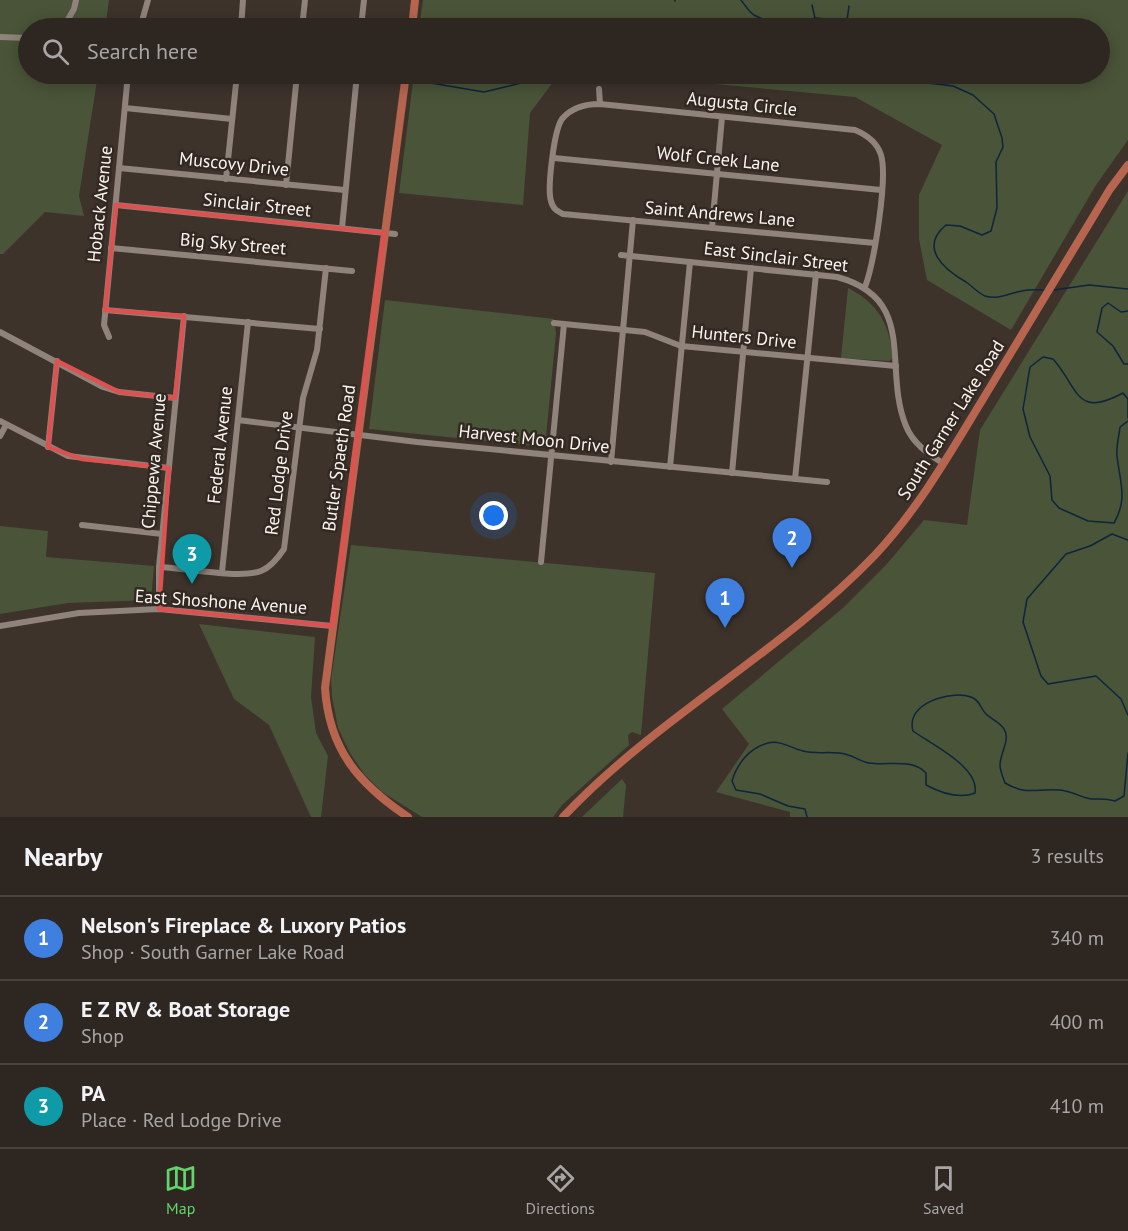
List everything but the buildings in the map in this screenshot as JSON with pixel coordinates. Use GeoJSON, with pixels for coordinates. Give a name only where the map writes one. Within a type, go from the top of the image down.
{"type":"FeatureCollection","features":[{"type":"Feature","properties":{"kind":"main road"},"geometry":{"type":"LineString","coordinates":[[413,18],[415,0]]}},
{"type":"Feature","properties":{"kind":"main road","name":"Butler Spaeth Road"},"geometry":{"type":"LineString","coordinates":[[404,84],[332,626],[326,688],[335,737],[363,781],[408,817]]}},
{"type":"Feature","properties":{"kind":"main road","name":"South Garner Lake Road"},"geometry":{"type":"LineString","coordinates":[[563,817],[597,783],[634,752],[832,597],[876,554],[914,508],[945,464],[1110,189],[1128,165]]}},
{"type":"Feature","properties":{"kind":"street"},"geometry":{"type":"LineString","coordinates":[[70,18],[76,0]]}},
{"type":"Feature","properties":{"kind":"street"},"geometry":{"type":"LineString","coordinates":[[143,18],[148,0]]}},
{"type":"Feature","properties":{"kind":"street"},"geometry":{"type":"LineString","coordinates":[[242,18],[243,0]]}},
{"type":"Feature","properties":{"kind":"street"},"geometry":{"type":"LineString","coordinates":[[303,18],[305,0]]}},
{"type":"Feature","properties":{"kind":"street"},"geometry":{"type":"LineString","coordinates":[[362,18],[364,0]]}},
{"type":"Feature","properties":{"kind":"street"},"geometry":{"type":"LineString","coordinates":[[0,37],[18,38]]}},
{"type":"Feature","properties":{"kind":"street","name":"Hoback Avenue"},"geometry":{"type":"LineString","coordinates":[[109,337],[104,325],[105,310],[127,84]]}},
{"type":"Feature","properties":{"kind":"street"},"geometry":{"type":"LineString","coordinates":[[226,179],[236,84]]}},
{"type":"Feature","properties":{"kind":"street"},"geometry":{"type":"LineString","coordinates":[[286,184],[296,84]]}},
{"type":"Feature","properties":{"kind":"street"},"geometry":{"type":"LineString","coordinates":[[342,228],[355,84]]}},
{"type":"Feature","properties":{"kind":"street"},"geometry":{"type":"LineString","coordinates":[[598,89],[600,104]]}},
{"type":"Feature","properties":{"kind":"street","name":"Augusta Circle"},"geometry":{"type":"LineString","coordinates":[[563,214],[555,209],[550,199],[556,131],[563,118],[575,109],[600,104],[855,130],[865,134],[880,152],[883,164],[872,267],[865,287]]}},
{"type":"Feature","properties":{"kind":"street"},"geometry":{"type":"LineString","coordinates":[[125,108],[232,119]]}},
{"type":"Feature","properties":{"kind":"street"},"geometry":{"type":"LineString","coordinates":[[712,228],[722,117]]}},
{"type":"Feature","properties":{"kind":"street","name":"Wolf Creek Lane"},"geometry":{"type":"LineString","coordinates":[[554,158],[880,190]]}},
{"type":"Feature","properties":{"kind":"street","name":"Muscovy Drive"},"geometry":{"type":"LineString","coordinates":[[119,168],[345,190]]}},
{"type":"Feature","properties":{"kind":"street","name":"Sinclair Street"},"geometry":{"type":"LineString","coordinates":[[116,206],[395,234]]}},
{"type":"Feature","properties":{"kind":"street","name":"Saint Andrews Lane"},"geometry":{"type":"LineString","coordinates":[[563,214],[875,243]]}},
{"type":"Feature","properties":{"kind":"street"},"geometry":{"type":"LineString","coordinates":[[611,462],[633,220]]}},
{"type":"Feature","properties":{"kind":"street","name":"Big Sky Street"},"geometry":{"type":"LineString","coordinates":[[111,248],[352,271]]}},
{"type":"Feature","properties":{"kind":"street","name":"East Sinclair Street"},"geometry":{"type":"LineString","coordinates":[[621,255],[837,276],[865,287],[877,296],[892,328],[900,407],[906,427],[922,449],[945,464]]}},
{"type":"Feature","properties":{"kind":"street"},"geometry":{"type":"LineString","coordinates":[[670,467],[690,262]]}},
{"type":"Feature","properties":{"kind":"street","name":"Red Lodge Drive"},"geometry":{"type":"LineString","coordinates":[[159,567],[246,574],[262,570],[276,561],[284,549],[303,398],[317,350],[326,268]]}},
{"type":"Feature","properties":{"kind":"street"},"geometry":{"type":"LineString","coordinates":[[732,473],[751,268]]}},
{"type":"Feature","properties":{"kind":"street"},"geometry":{"type":"LineString","coordinates":[[795,479],[816,274]]}},
{"type":"Feature","properties":{"kind":"street"},"geometry":{"type":"LineString","coordinates":[[105,310],[320,329]]}},
{"type":"Feature","properties":{"kind":"street","name":"Chippewa Avenue"},"geometry":{"type":"LineString","coordinates":[[159,609],[159,567],[184,316]]}},
{"type":"Feature","properties":{"kind":"street","name":"Federal Avenue"},"geometry":{"type":"LineString","coordinates":[[222,572],[248,322]]}},
{"type":"Feature","properties":{"kind":"street","name":"Hunters Drive"},"geometry":{"type":"LineString","coordinates":[[554,323],[645,333],[681,346],[896,366]]}},
{"type":"Feature","properties":{"kind":"street"},"geometry":{"type":"LineString","coordinates":[[541,562],[564,324]]}},
{"type":"Feature","properties":{"kind":"street"},"geometry":{"type":"LineString","coordinates":[[0,332],[103,387],[119,392],[175,398]]}},
{"type":"Feature","properties":{"kind":"street"},"geometry":{"type":"LineString","coordinates":[[48,447],[57,361]]}},
{"type":"Feature","properties":{"kind":"street","name":"Harvest Moon Drive"},"geometry":{"type":"LineString","coordinates":[[238,420],[551,456],[827,482]]}},
{"type":"Feature","properties":{"kind":"street"},"geometry":{"type":"LineString","coordinates":[[0,436],[3,423],[68,456],[169,468]]}},
{"type":"Feature","properties":{"kind":"street"},"geometry":{"type":"LineString","coordinates":[[82,525],[162,534]]}},
{"type":"Feature","properties":{"kind":"street","name":"East Shoshone Avenue"},"geometry":{"type":"LineString","coordinates":[[0,626],[79,613],[159,609],[332,626]]}},
{"type":"Feature","properties":{"kind":"highlighted area"},"geometry":{"type":"Polygon","coordinates":[[[116,205],[384,233],[332,626],[159,609],[169,468],[82,459],[48,447],[57,361],[119,392],[175,398],[184,316],[105,310],[116,205]]]}},
{"type":"Feature","properties":{"kind":"green space"},"geometry":{"type":"Polygon","coordinates":[[[0,0],[109,0],[106,18],[18,18],[18,84],[96,84],[79,196],[84,216],[45,212],[3,254],[0,254],[0,0]]]}},
{"type":"Feature","properties":{"kind":"green space"},"geometry":{"type":"Polygon","coordinates":[[[423,0],[1128,0],[1128,140],[1096,185],[1011,330],[927,280],[919,239],[919,195],[942,145],[855,97],[715,84],[1110,84],[1110,18],[420,18],[423,0]]]}},
{"type":"Feature","properties":{"kind":"green space"},"geometry":{"type":"Polygon","coordinates":[[[413,84],[552,84],[530,113],[523,205],[399,193],[413,84]]]}},
{"type":"Feature","properties":{"kind":"green space"},"geometry":{"type":"Polygon","coordinates":[[[1128,191],[1128,817],[790,817],[790,812],[716,792],[749,744],[722,709],[843,608],[886,565],[924,520],[967,525],[980,430],[1128,191]]]}},
{"type":"Feature","properties":{"kind":"green space"},"geometry":{"type":"Polygon","coordinates":[[[848,288],[875,308],[881,317],[886,326],[891,347],[892,359],[889,361],[841,358],[848,288]]]}},
{"type":"Feature","properties":{"kind":"green space"},"geometry":{"type":"Polygon","coordinates":[[[385,300],[554,319],[556,333],[545,447],[369,429],[385,300]]]}},
{"type":"Feature","properties":{"kind":"green space"},"geometry":{"type":"Polygon","coordinates":[[[0,526],[48,531],[46,557],[154,566],[151,600],[68,603],[0,614],[0,526]]]}},
{"type":"Feature","properties":{"kind":"green space"},"geometry":{"type":"Polygon","coordinates":[[[351,545],[655,573],[641,735],[632,732],[628,735],[629,745],[562,805],[553,817],[422,817],[382,792],[364,774],[350,753],[338,728],[332,697],[331,679],[351,545]]]}},
{"type":"Feature","properties":{"kind":"green space"},"geometry":{"type":"Polygon","coordinates":[[[199,624],[315,637],[311,697],[316,733],[328,756],[321,817],[311,817],[269,725],[234,699],[199,624]]]}},
{"type":"Feature","properties":{"kind":"green space"},"geometry":{"type":"Polygon","coordinates":[[[622,779],[626,785],[623,817],[582,817],[622,779]]]}},
{"type":"Feature","properties":{"kind":"waterway"},"geometry":{"type":"LineString","coordinates":[[741,0],[754,15],[761,18]]}},
{"type":"Feature","properties":{"kind":"waterway"},"geometry":{"type":"LineString","coordinates":[[812,5],[815,18]]}},
{"type":"Feature","properties":{"kind":"waterway"},"geometry":{"type":"LineString","coordinates":[[847,18],[849,6]]}},
{"type":"Feature","properties":{"kind":"waterway"},"geometry":{"type":"LineString","coordinates":[[437,84],[484,92],[517,84]]}},
{"type":"Feature","properties":{"kind":"waterway"},"geometry":{"type":"LineString","coordinates":[[936,84],[953,86],[973,95],[994,114],[1003,147],[996,162],[997,208],[991,231],[982,235],[960,226],[946,225],[934,242],[934,250],[938,258],[950,271],[985,296],[1004,296],[1025,290],[1046,290]]}},
{"type":"Feature","properties":{"kind":"waterway"},"geometry":{"type":"LineString","coordinates":[[1054,290],[1089,285],[1128,289]]}},
{"type":"Feature","properties":{"kind":"waterway"},"geometry":{"type":"LineString","coordinates":[[1128,311],[1121,312],[1108,303],[1102,308],[1097,332],[1113,346],[1124,364],[1128,364]]}},
{"type":"Feature","properties":{"kind":"waterway"},"geometry":{"type":"LineString","coordinates":[[1128,399],[1123,393],[1095,403],[1087,401],[1080,397],[1053,359],[1043,357],[1030,367],[1023,409],[1030,437],[1050,476],[1052,500],[1059,508],[1088,521],[1114,523],[1122,498],[1117,456],[1120,427],[1128,421]]}},
{"type":"Feature","properties":{"kind":"waterway"},"geometry":{"type":"LineString","coordinates":[[1128,399],[1128,418]]}},
{"type":"Feature","properties":{"kind":"waterway"},"geometry":{"type":"LineString","coordinates":[[1128,540],[1112,534],[1090,546],[1066,554],[1027,599],[1023,622],[1041,676],[1048,684],[1096,676],[1121,699],[1128,715]]}},
{"type":"Feature","properties":{"kind":"waterway"},"geometry":{"type":"LineString","coordinates":[[807,817],[805,809],[788,806],[760,794],[736,790],[732,781],[734,775],[750,753],[761,745],[777,743],[809,752],[842,754],[869,763],[907,764],[920,768],[926,773],[926,785],[932,788],[957,795],[975,793],[975,783],[962,765],[913,731],[912,721],[923,706],[931,701],[952,695],[974,698],[986,714],[998,722],[1006,733],[1000,765],[1005,783],[1013,787],[1032,791],[1060,790],[1089,799],[1115,801],[1124,796],[1128,753]]}},
{"type":"Feature","properties":{"kind":"place","name":"E Z RV & Boat Storage"},"geometry":{"type":"Point","coordinates":[792,568]}},
{"type":"Feature","properties":{"kind":"place","name":"PA"},"geometry":{"type":"Point","coordinates":[192,584]}},
{"type":"Feature","properties":{"kind":"place","name":"Nelson's Fireplace & Luxory Patios"},"geometry":{"type":"Point","coordinates":[725,628]}}]}
